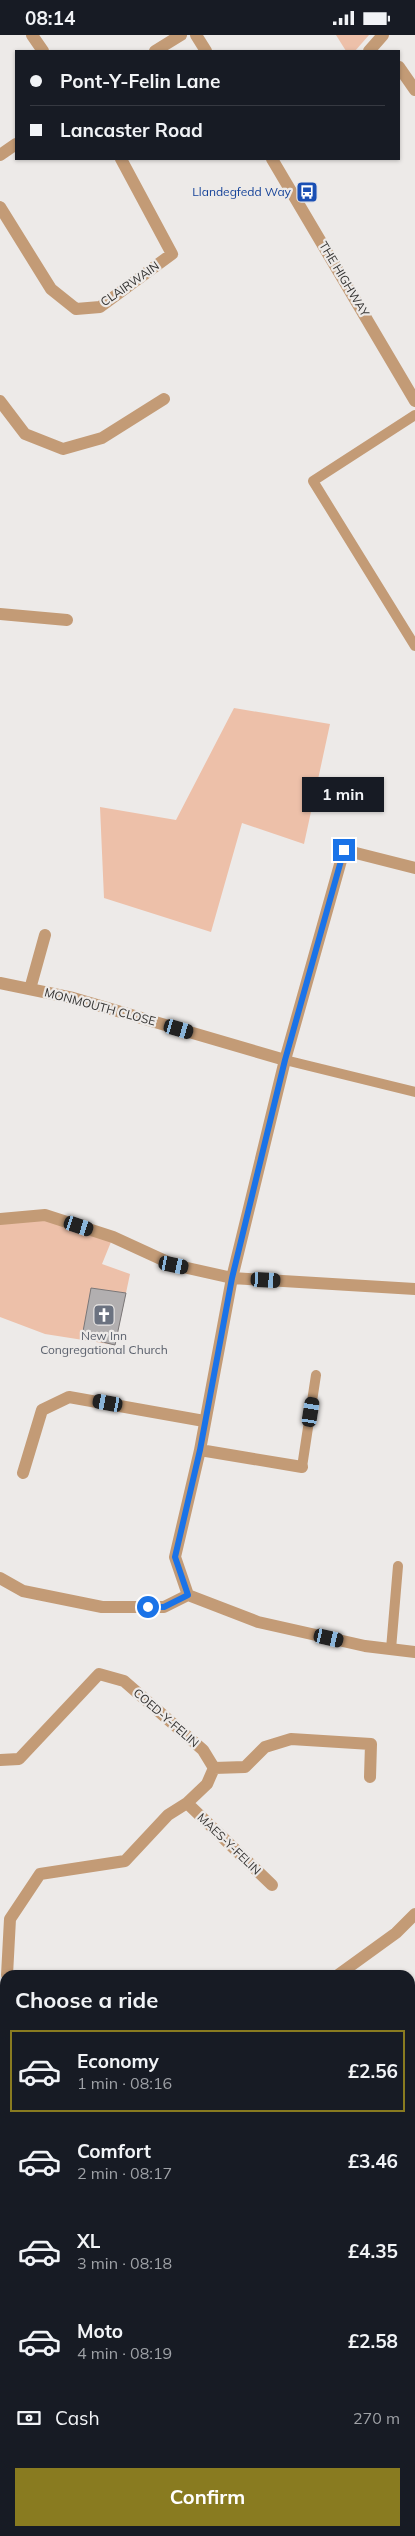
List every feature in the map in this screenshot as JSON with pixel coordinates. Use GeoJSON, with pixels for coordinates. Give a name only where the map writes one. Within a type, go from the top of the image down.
{"type":"FeatureCollection","features":[{"type":"Feature","properties":{"kind":"street"},"geometry":{"type":"LineString","coordinates":[[32,35],[42,50]]}},
{"type":"Feature","properties":{"kind":"street"},"geometry":{"type":"LineString","coordinates":[[157,50],[181,35]]}},
{"type":"Feature","properties":{"kind":"street"},"geometry":{"type":"LineString","coordinates":[[196,35],[205,50]]}},
{"type":"Feature","properties":{"kind":"street"},"geometry":{"type":"LineString","coordinates":[[371,50],[383,43]]}},
{"type":"Feature","properties":{"kind":"street"},"geometry":{"type":"LineString","coordinates":[[400,68],[415,90]]}},
{"type":"Feature","properties":{"kind":"street"},"geometry":{"type":"LineString","coordinates":[[0,155],[15,145]]}},
{"type":"Feature","properties":{"kind":"street","name":"CLAIRWAIN"},"geometry":{"type":"LineString","coordinates":[[0,207],[52,289],[76,309],[100,307],[172,254],[122,160]]}},
{"type":"Feature","properties":{"kind":"street","name":"THE HIGHWAY"},"geometry":{"type":"LineString","coordinates":[[273,160],[415,401]]}},
{"type":"Feature","properties":{"kind":"street"},"geometry":{"type":"LineString","coordinates":[[0,401],[25,434],[62,449],[102,438],[164,399]]}},
{"type":"Feature","properties":{"kind":"street"},"geometry":{"type":"LineString","coordinates":[[0,613],[67,620]]}},
{"type":"Feature","properties":{"kind":"street"},"geometry":{"type":"LineString","coordinates":[[188,1595],[175,1557],[200,1450],[232,1278],[285,1060],[344,850],[415,868]]}},
{"type":"Feature","properties":{"kind":"street","name":"MONMOUTH CLOSE"},"geometry":{"type":"LineString","coordinates":[[30,989],[45,935]]}},
{"type":"Feature","properties":{"kind":"street","name":"MONMOUTH CLOSE"},"geometry":{"type":"LineString","coordinates":[[0,983],[73,998],[285,1060]]}},
{"type":"Feature","properties":{"kind":"street"},"geometry":{"type":"LineString","coordinates":[[0,1219],[45,1215],[113,1237],[174,1265],[232,1278],[415,1289]]}},
{"type":"Feature","properties":{"kind":"street"},"geometry":{"type":"LineString","coordinates":[[23,1473],[42,1410],[69,1397],[204,1421]]}},
{"type":"Feature","properties":{"kind":"street"},"geometry":{"type":"LineString","coordinates":[[200,1450],[302,1467]]}},
{"type":"Feature","properties":{"kind":"street"},"geometry":{"type":"LineString","coordinates":[[0,1578],[23,1591],[102,1607],[164,1607],[188,1595],[258,1622],[365,1646],[415,1652]]}},
{"type":"Feature","properties":{"kind":"street","name":"COED-Y-FELIN"},"geometry":{"type":"LineString","coordinates":[[0,1760],[19,1759],[99,1674],[124,1681],[203,1750],[214,1768]]}},
{"type":"Feature","properties":{"kind":"street"},"geometry":{"type":"LineString","coordinates":[[7,1970],[10,1919],[40,1874],[125,1861],[168,1815],[187,1803],[207,1784],[214,1768],[244,1767],[265,1747],[291,1739],[362,1743],[371,1744],[370,1777]]}},
{"type":"Feature","properties":{"kind":"street","name":"MAES-Y-FELIN"},"geometry":{"type":"LineString","coordinates":[[187,1803],[272,1885]]}},
{"type":"Feature","properties":{"kind":"street"},"geometry":{"type":"LineString","coordinates":[[345,1970],[396,1933],[415,1914]]}},
{"type":"Feature","properties":{"kind":"lane"},"geometry":{"type":"LineString","coordinates":[[415,415],[313,481],[415,646]]}},
{"type":"Feature","properties":{"kind":"lane"},"geometry":{"type":"LineString","coordinates":[[285,1060],[415,1093]]}},
{"type":"Feature","properties":{"kind":"lane"},"geometry":{"type":"LineString","coordinates":[[302,1467],[316,1375]]}},
{"type":"Feature","properties":{"kind":"lane"},"geometry":{"type":"LineString","coordinates":[[391,1649],[398,1566]]}},
{"type":"Feature","properties":{"kind":"shaded area"},"geometry":{"type":"Polygon","coordinates":[[[336,35],[369,35],[356,50],[345,50],[336,35]]]}},
{"type":"Feature","properties":{"kind":"shaded area"},"geometry":{"type":"Polygon","coordinates":[[[234,708],[330,724],[304,844],[242,823],[211,932],[104,898],[100,807],[176,820],[234,708]]]}},
{"type":"Feature","properties":{"kind":"shaded area"},"geometry":{"type":"Polygon","coordinates":[[[45,1215],[113,1237],[102,1264],[130,1274],[115,1345],[45,1334],[0,1317],[0,1219],[45,1215]]]}},
{"type":"Feature","properties":{"kind":"building","name":"New Inn Congregational Church"},"geometry":{"type":"Polygon","coordinates":[[[91,1288],[126,1293],[115,1345],[82,1337],[91,1288]]]}},
{"type":"Feature","properties":{"kind":"place","name":"Llandegfedd Way"},"geometry":{"type":"Point","coordinates":[307,192]}},
{"type":"Feature","properties":{"kind":"place","name":"New Inn Congregational Church"},"geometry":{"type":"Point","coordinates":[104,1315]}},
{"type":"Feature","properties":{"kind":"route"},"geometry":{"type":"LineString","coordinates":[[148,1607],[164,1607],[188,1595],[175,1557],[200,1450],[232,1278],[285,1060],[344,850]]}}]}
